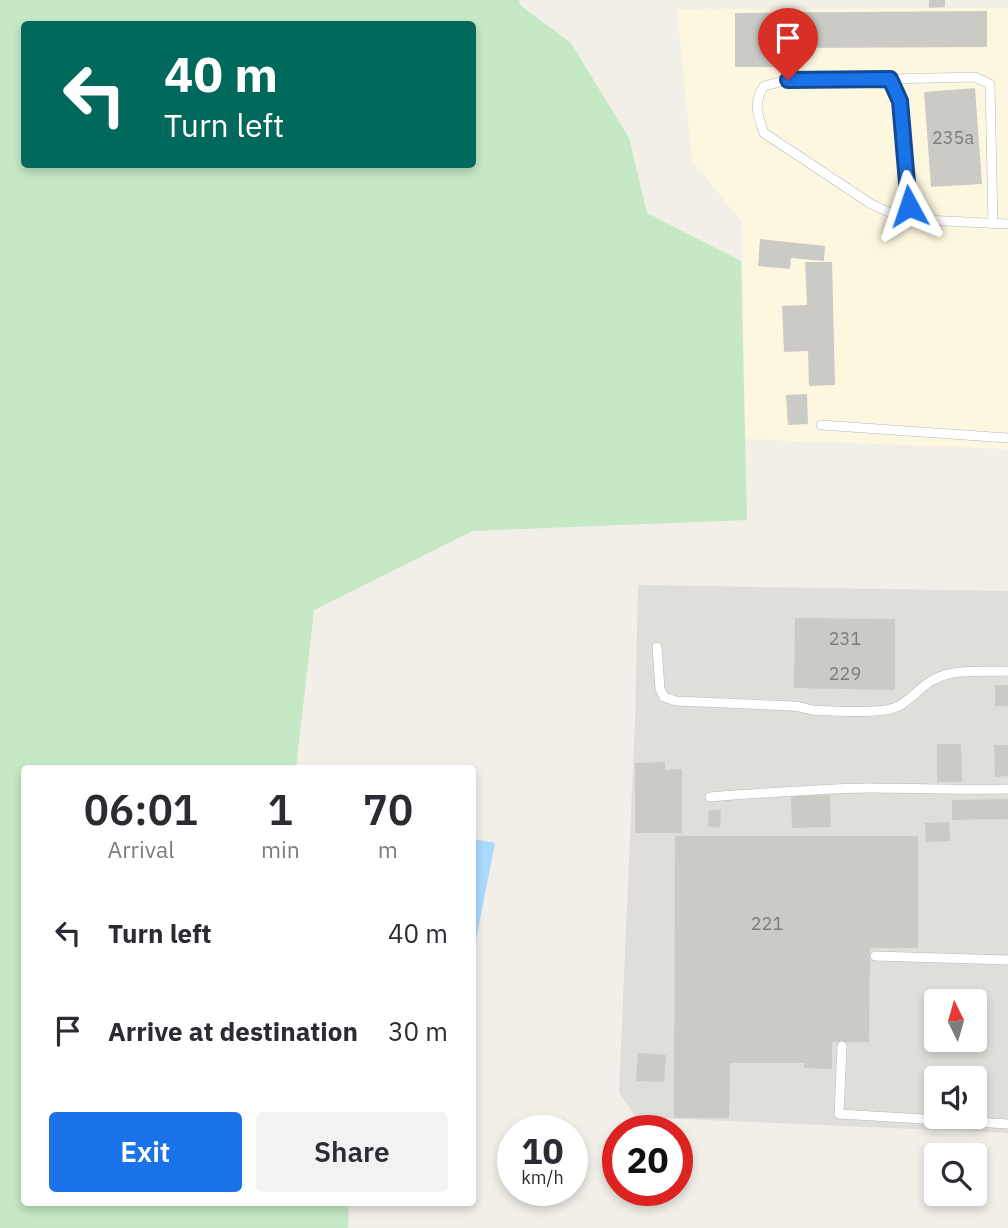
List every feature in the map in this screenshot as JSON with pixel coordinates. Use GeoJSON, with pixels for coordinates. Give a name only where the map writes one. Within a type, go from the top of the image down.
{"type":"FeatureCollection","features":[{"type":"Feature","properties":{"kind":"lane"},"geometry":{"type":"LineString","coordinates":[[993,224],[990,83],[975,77],[815,79],[773,82],[764,86],[756,98],[758,118],[764,133],[871,204],[904,219],[993,224],[1008,224]]}},
{"type":"Feature","properties":{"kind":"lane"},"geometry":{"type":"LineString","coordinates":[[890,79],[900,101],[909,206],[913,220]]}},
{"type":"Feature","properties":{"kind":"lane"},"geometry":{"type":"LineString","coordinates":[[821,425],[1008,438]]}},
{"type":"Feature","properties":{"kind":"lane"},"geometry":{"type":"LineString","coordinates":[[657,647],[660,689],[664,697],[676,701],[792,706],[810,710],[879,710],[894,708],[944,675],[1008,671]]}},
{"type":"Feature","properties":{"kind":"lane"},"geometry":{"type":"LineString","coordinates":[[710,797],[868,788],[946,791],[1008,789]]}},
{"type":"Feature","properties":{"kind":"lane"},"geometry":{"type":"LineString","coordinates":[[875,956],[1008,960]]}},
{"type":"Feature","properties":{"kind":"lane"},"geometry":{"type":"LineString","coordinates":[[842,1046],[839,1114],[1008,1124]]}},
{"type":"Feature","properties":{"kind":"shaded area"},"geometry":{"type":"Polygon","coordinates":[[[1008,8],[1008,449],[745,439],[742,222],[692,161],[677,9],[1008,8]]]}},
{"type":"Feature","properties":{"kind":"shaded area"},"geometry":{"type":"Polygon","coordinates":[[[638,585],[1008,591],[1008,1133],[693,1119],[693,1115],[635,1115],[619,1093],[638,585]]]}},
{"type":"Feature","properties":{"kind":"green space"},"geometry":{"type":"Polygon","coordinates":[[[0,0],[519,0],[520,5],[571,43],[629,138],[647,213],[741,261],[747,520],[473,531],[314,610],[296,765],[21,765],[21,1206],[349,1206],[348,1228],[0,1228],[0,0]]]}},
{"type":"Feature","properties":{"kind":"water"},"geometry":{"type":"Polygon","coordinates":[[[476,840],[495,843],[476,940],[476,840]]]}},
{"type":"Feature","properties":{"kind":"building"},"geometry":{"type":"Polygon","coordinates":[[[929,0],[945,0],[945,7],[929,8],[929,0]]]}},
{"type":"Feature","properties":{"kind":"building"},"geometry":{"type":"Polygon","coordinates":[[[987,11],[987,47],[799,48],[800,67],[735,67],[735,13],[987,11]]]}},
{"type":"Feature","properties":{"kind":"building"},"geometry":{"type":"Polygon","coordinates":[[[975,88],[982,184],[931,187],[924,92],[975,88]]]}},
{"type":"Feature","properties":{"kind":"building"},"geometry":{"type":"Polygon","coordinates":[[[760,239],[825,246],[824,261],[791,258],[790,269],[758,266],[760,239]]]}},
{"type":"Feature","properties":{"kind":"building"},"geometry":{"type":"Polygon","coordinates":[[[805,262],[832,262],[835,385],[809,386],[808,351],[784,352],[782,306],[807,305],[805,262]]]}},
{"type":"Feature","properties":{"kind":"building"},"geometry":{"type":"Polygon","coordinates":[[[807,394],[808,424],[788,425],[786,395],[807,394]]]}},
{"type":"Feature","properties":{"kind":"building"},"geometry":{"type":"Polygon","coordinates":[[[795,618],[895,619],[895,690],[794,688],[795,618]]]}},
{"type":"Feature","properties":{"kind":"building"},"geometry":{"type":"Polygon","coordinates":[[[995,685],[1008,685],[1008,706],[995,706],[995,685]]]}},
{"type":"Feature","properties":{"kind":"building"},"geometry":{"type":"Polygon","coordinates":[[[937,744],[961,744],[962,782],[937,782],[937,744]]]}},
{"type":"Feature","properties":{"kind":"building"},"geometry":{"type":"Polygon","coordinates":[[[994,745],[1008,745],[1008,776],[995,777],[994,745]]]}},
{"type":"Feature","properties":{"kind":"building"},"geometry":{"type":"Polygon","coordinates":[[[665,762],[665,770],[682,769],[682,833],[635,833],[635,763],[665,762]]]}},
{"type":"Feature","properties":{"kind":"building"},"geometry":{"type":"Polygon","coordinates":[[[830,795],[831,827],[792,828],[791,796],[830,795]]]}},
{"type":"Feature","properties":{"kind":"building"},"geometry":{"type":"Polygon","coordinates":[[[1008,799],[1008,819],[952,820],[952,800],[1008,799]]]}},
{"type":"Feature","properties":{"kind":"building"},"geometry":{"type":"Polygon","coordinates":[[[709,810],[721,810],[720,828],[708,827],[709,810]]]}},
{"type":"Feature","properties":{"kind":"building"},"geometry":{"type":"Polygon","coordinates":[[[949,822],[950,841],[926,842],[925,823],[949,822]]]}},
{"type":"Feature","properties":{"kind":"building"},"geometry":{"type":"Polygon","coordinates":[[[675,836],[918,836],[918,948],[870,948],[869,1042],[832,1042],[832,1069],[804,1068],[804,1063],[730,1063],[729,1118],[674,1115],[675,836]]]}},
{"type":"Feature","properties":{"kind":"building"},"geometry":{"type":"Polygon","coordinates":[[[638,1053],[666,1055],[664,1082],[636,1081],[638,1053]]]}},
{"type":"Feature","properties":{"kind":"route"},"geometry":{"type":"LineString","coordinates":[[788,80],[890,79],[900,101],[909,206]]}}]}
